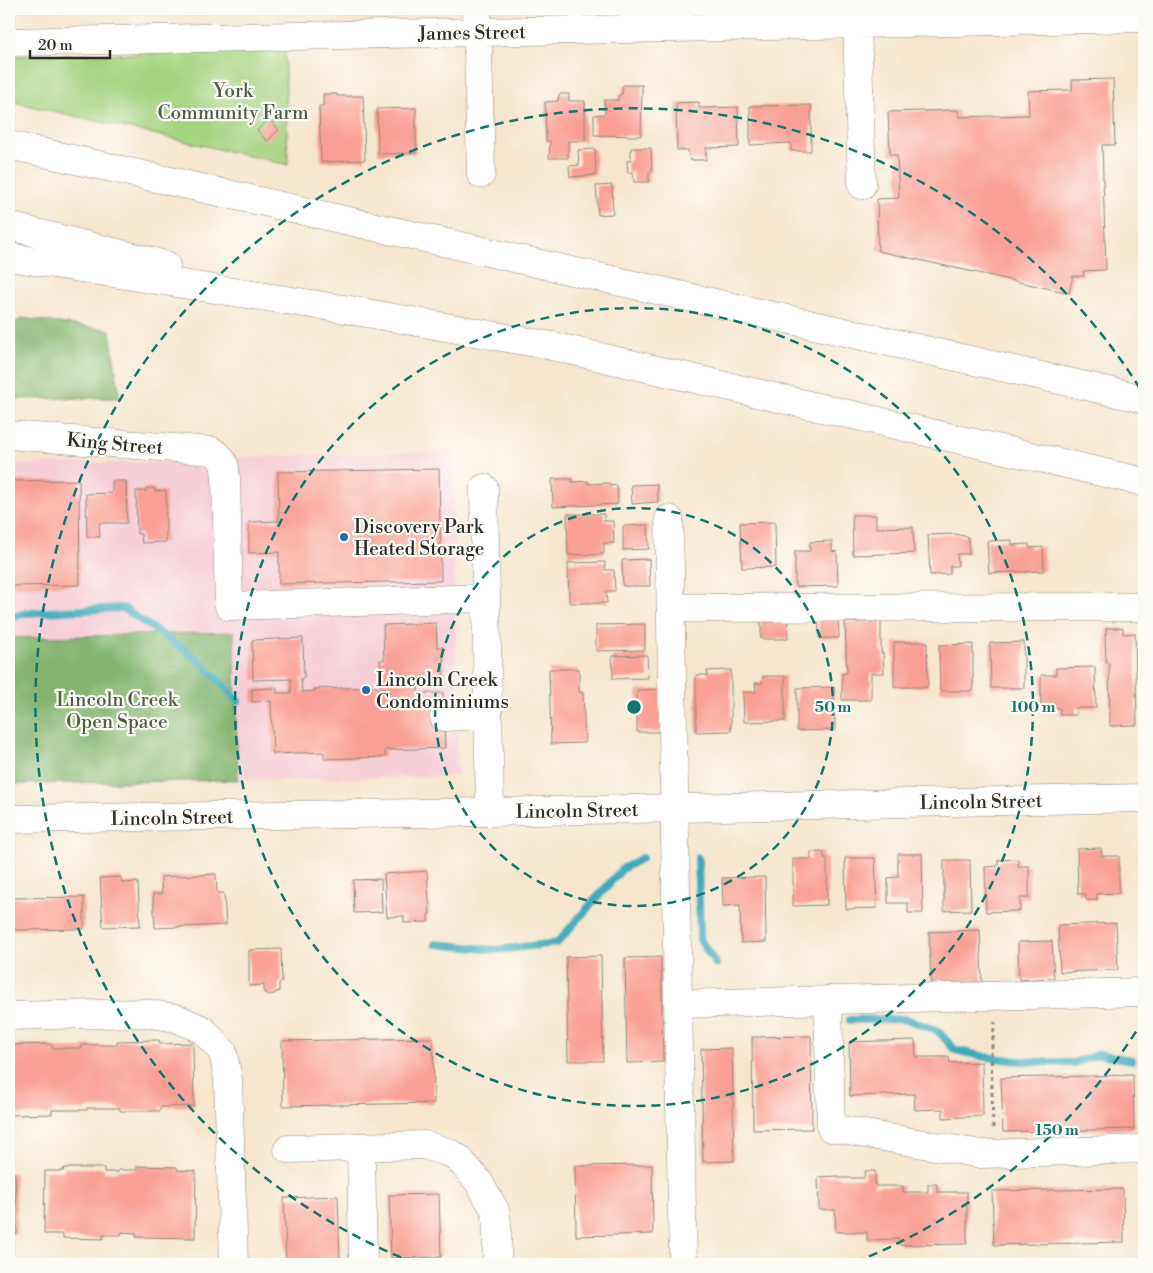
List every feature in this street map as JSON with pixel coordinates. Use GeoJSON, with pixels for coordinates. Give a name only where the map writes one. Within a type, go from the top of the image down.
{"type":"FeatureCollection","features":[{"type":"Feature","properties":{"kind":"main road","name":"James Street"},"geometry":{"type":"LineString","coordinates":[[9,42],[477,20],[655,18],[857,24],[1144,18]]}},
{"type":"Feature","properties":{"kind":"main road"},"geometry":{"type":"LineString","coordinates":[[477,20],[481,174]]}},
{"type":"Feature","properties":{"kind":"main road"},"geometry":{"type":"LineString","coordinates":[[857,24],[862,185]]}},
{"type":"Feature","properties":{"kind":"main road"},"geometry":{"type":"LineString","coordinates":[[9,145],[1144,399]]}},
{"type":"Feature","properties":{"kind":"main road"},"geometry":{"type":"LineString","coordinates":[[9,226],[350,310]]}},
{"type":"Feature","properties":{"kind":"main road"},"geometry":{"type":"LineString","coordinates":[[9,257],[350,310],[552,346],[1144,482]]}},
{"type":"Feature","properties":{"kind":"main road","name":"King Street"},"geometry":{"type":"LineString","coordinates":[[9,435],[212,451],[221,456],[225,464],[226,478],[229,606],[486,598]]}},
{"type":"Feature","properties":{"kind":"main road"},"geometry":{"type":"LineString","coordinates":[[484,488],[490,812]]}},
{"type":"Feature","properties":{"kind":"main road"},"geometry":{"type":"LineString","coordinates":[[669,519],[682,1264]]}},
{"type":"Feature","properties":{"kind":"main road"},"geometry":{"type":"LineString","coordinates":[[671,608],[1144,608]]}},
{"type":"Feature","properties":{"kind":"main road"},"geometry":{"type":"LineString","coordinates":[[444,717],[488,715]]}},
{"type":"Feature","properties":{"kind":"main road","name":"Lincoln Street"},"geometry":{"type":"LineString","coordinates":[[9,819],[490,812],[1144,798]]}},
{"type":"Feature","properties":{"kind":"main road"},"geometry":{"type":"LineString","coordinates":[[678,1004],[1144,992]]}},
{"type":"Feature","properties":{"kind":"main road"},"geometry":{"type":"LineString","coordinates":[[828,1000],[831,1128],[981,1154],[1144,1150]]}},
{"type":"Feature","properties":{"kind":"main road"},"geometry":{"type":"LineString","coordinates":[[9,1016],[145,1013],[176,1018],[203,1030],[223,1052],[228,1078],[234,1264]]}},
{"type":"Feature","properties":{"kind":"main road"},"geometry":{"type":"LineString","coordinates":[[288,1149],[424,1145],[438,1148],[458,1158],[478,1181],[495,1210],[497,1264]]}},
{"type":"Feature","properties":{"kind":"main road"},"geometry":{"type":"LineString","coordinates":[[361,1147],[363,1264]]}},
{"type":"Feature","properties":{"kind":"path"},"geometry":{"type":"LineString","coordinates":[[991,1054],[994,1153]]}},
{"type":"Feature","properties":{"kind":"shaded area"},"geometry":{"type":"Polygon","coordinates":[[[453,451],[458,776],[9,786],[9,464],[173,462],[250,457],[453,451]]]}},
{"type":"Feature","properties":{"kind":"green space","name":"York Community Farm"},"geometry":{"type":"Polygon","coordinates":[[[285,51],[288,165],[9,101],[9,56],[285,51]]]}},
{"type":"Feature","properties":{"kind":"green space"},"geometry":{"type":"Polygon","coordinates":[[[22,318],[110,330],[120,398],[9,399],[9,327],[22,318]]]}},
{"type":"Feature","properties":{"kind":"green space","name":"Lincoln Creek Open Space"},"geometry":{"type":"Polygon","coordinates":[[[234,632],[238,780],[9,784],[9,638],[234,632]]]}},
{"type":"Feature","properties":{"kind":"building"},"geometry":{"type":"Polygon","coordinates":[[[1113,79],[1115,145],[1102,145],[1106,270],[1083,271],[1084,276],[1073,276],[1069,293],[878,251],[877,199],[899,198],[897,155],[890,155],[888,112],[958,110],[959,117],[1029,115],[1028,91],[1072,90],[1072,80],[1113,79]]]}},
{"type":"Feature","properties":{"kind":"building"},"geometry":{"type":"Polygon","coordinates":[[[623,85],[642,85],[641,136],[594,135],[594,115],[605,114],[604,100],[618,100],[619,95],[622,94],[623,85]]]}},
{"type":"Feature","properties":{"kind":"building"},"geometry":{"type":"Polygon","coordinates":[[[323,94],[363,96],[365,160],[321,162],[319,106],[323,106],[323,94]]]}},
{"type":"Feature","properties":{"kind":"building"},"geometry":{"type":"Polygon","coordinates":[[[559,94],[569,94],[569,101],[585,101],[585,141],[568,141],[568,158],[549,158],[550,141],[546,141],[545,102],[558,101],[559,94]]]}},
{"type":"Feature","properties":{"kind":"building"},"geometry":{"type":"Polygon","coordinates":[[[699,102],[699,108],[738,107],[739,147],[706,148],[706,160],[690,160],[688,150],[677,150],[676,103],[699,102]]]}},
{"type":"Feature","properties":{"kind":"building"},"geometry":{"type":"Polygon","coordinates":[[[811,105],[811,151],[791,151],[791,143],[750,145],[750,106],[811,105]]]}},
{"type":"Feature","properties":{"kind":"building"},"geometry":{"type":"Polygon","coordinates":[[[416,108],[416,153],[378,154],[377,109],[416,108]]]}},
{"type":"Feature","properties":{"kind":"building"},"geometry":{"type":"Polygon","coordinates":[[[269,119],[279,130],[267,141],[257,130],[269,119]]]}},
{"type":"Feature","properties":{"kind":"building"},"geometry":{"type":"Polygon","coordinates":[[[631,148],[651,148],[652,172],[649,172],[649,182],[634,182],[633,172],[628,173],[627,161],[631,160],[631,148]]]}},
{"type":"Feature","properties":{"kind":"building"},"geometry":{"type":"Polygon","coordinates":[[[595,149],[596,175],[570,177],[569,166],[579,165],[578,150],[595,149]]]}},
{"type":"Feature","properties":{"kind":"building"},"geometry":{"type":"Polygon","coordinates":[[[612,185],[613,214],[598,215],[596,186],[612,185]]]}},
{"type":"Feature","properties":{"kind":"building","name":"Discovery Park Heated Storage"},"geometry":{"type":"Polygon","coordinates":[[[439,469],[441,581],[279,584],[279,552],[249,553],[249,522],[279,521],[278,472],[439,469]]]}},
{"type":"Feature","properties":{"kind":"building"},"geometry":{"type":"Polygon","coordinates":[[[552,479],[572,479],[572,482],[588,481],[588,484],[610,483],[610,486],[617,485],[618,504],[553,507],[552,479]]]}},
{"type":"Feature","properties":{"kind":"building"},"geometry":{"type":"Polygon","coordinates":[[[79,480],[80,585],[9,586],[9,481],[79,480]]]}},
{"type":"Feature","properties":{"kind":"building"},"geometry":{"type":"Polygon","coordinates":[[[112,481],[126,481],[127,523],[99,523],[100,537],[87,537],[86,494],[112,493],[112,481]]]}},
{"type":"Feature","properties":{"kind":"building"},"geometry":{"type":"Polygon","coordinates":[[[657,484],[658,502],[632,504],[631,485],[657,484]]]}},
{"type":"Feature","properties":{"kind":"building"},"geometry":{"type":"Polygon","coordinates":[[[146,488],[154,488],[155,491],[166,491],[166,542],[142,543],[141,534],[137,534],[136,491],[146,491],[146,488]]]}},
{"type":"Feature","properties":{"kind":"building"},"geometry":{"type":"Polygon","coordinates":[[[567,514],[604,514],[604,521],[613,521],[614,543],[604,543],[604,554],[568,555],[567,514]]]}},
{"type":"Feature","properties":{"kind":"building"},"geometry":{"type":"Polygon","coordinates":[[[852,515],[876,515],[876,528],[913,527],[914,553],[853,555],[852,515]]]}},
{"type":"Feature","properties":{"kind":"building"},"geometry":{"type":"Polygon","coordinates":[[[775,522],[776,567],[742,568],[740,523],[775,522]]]}},
{"type":"Feature","properties":{"kind":"building"},"geometry":{"type":"Polygon","coordinates":[[[648,525],[649,549],[623,550],[623,526],[648,525]]]}},
{"type":"Feature","properties":{"kind":"building"},"geometry":{"type":"Polygon","coordinates":[[[955,534],[968,537],[969,554],[957,554],[958,566],[950,566],[950,574],[930,575],[928,535],[955,534]]]}},
{"type":"Feature","properties":{"kind":"building"},"geometry":{"type":"Polygon","coordinates":[[[1012,540],[1012,545],[1029,544],[1029,548],[1043,547],[1044,571],[989,573],[987,541],[1012,540]]]}},
{"type":"Feature","properties":{"kind":"building"},"geometry":{"type":"Polygon","coordinates":[[[832,541],[832,552],[837,551],[838,586],[795,587],[795,551],[810,551],[810,542],[832,541]]]}},
{"type":"Feature","properties":{"kind":"building"},"geometry":{"type":"Polygon","coordinates":[[[649,559],[650,586],[623,586],[622,560],[649,559]]]}},
{"type":"Feature","properties":{"kind":"building"},"geometry":{"type":"Polygon","coordinates":[[[605,562],[605,570],[614,570],[615,591],[606,591],[607,603],[569,603],[568,563],[605,562]]]}},
{"type":"Feature","properties":{"kind":"building"},"geometry":{"type":"Polygon","coordinates":[[[761,612],[787,612],[788,639],[761,639],[761,612]]]}},
{"type":"Feature","properties":{"kind":"building"},"geometry":{"type":"Polygon","coordinates":[[[818,612],[838,612],[839,638],[819,638],[818,612]]]}},
{"type":"Feature","properties":{"kind":"building"},"geometry":{"type":"Polygon","coordinates":[[[845,622],[881,622],[881,653],[883,653],[884,673],[871,673],[871,700],[842,700],[842,673],[847,673],[845,622]]]}},
{"type":"Feature","properties":{"kind":"building","name":"Lincoln Creek Condominiums"},"geometry":{"type":"Polygon","coordinates":[[[436,623],[437,647],[443,647],[444,680],[418,680],[418,693],[443,693],[445,748],[385,750],[385,757],[324,759],[324,752],[273,754],[271,701],[252,702],[252,689],[277,688],[277,693],[291,693],[291,679],[253,680],[252,640],[303,638],[304,678],[301,678],[302,692],[315,691],[314,689],[377,687],[377,689],[381,689],[380,660],[384,660],[383,625],[436,623]]]}},
{"type":"Feature","properties":{"kind":"building"},"geometry":{"type":"Polygon","coordinates":[[[645,624],[645,650],[596,651],[596,625],[645,624]]]}},
{"type":"Feature","properties":{"kind":"building"},"geometry":{"type":"Polygon","coordinates":[[[1106,628],[1123,628],[1123,634],[1135,633],[1137,725],[1110,726],[1109,663],[1106,663],[1106,628]]]}},
{"type":"Feature","properties":{"kind":"building"},"geometry":{"type":"Polygon","coordinates":[[[894,642],[927,642],[928,687],[894,687],[894,642]]]}},
{"type":"Feature","properties":{"kind":"building"},"geometry":{"type":"Polygon","coordinates":[[[1024,642],[1024,688],[991,688],[990,643],[1024,642]]]}},
{"type":"Feature","properties":{"kind":"building"},"geometry":{"type":"Polygon","coordinates":[[[973,644],[973,691],[940,691],[939,645],[973,644]]]}},
{"type":"Feature","properties":{"kind":"building"},"geometry":{"type":"Polygon","coordinates":[[[647,655],[648,678],[613,679],[612,656],[647,655]]]}},
{"type":"Feature","properties":{"kind":"building"},"geometry":{"type":"Polygon","coordinates":[[[1095,667],[1096,708],[1076,708],[1076,715],[1060,715],[1060,708],[1041,708],[1041,675],[1056,675],[1056,668],[1095,667]]]}},
{"type":"Feature","properties":{"kind":"building"},"geometry":{"type":"Polygon","coordinates":[[[549,669],[579,669],[579,692],[583,693],[585,743],[551,744],[549,669]]]}},
{"type":"Feature","properties":{"kind":"building"},"geometry":{"type":"Polygon","coordinates":[[[731,670],[731,731],[696,732],[696,675],[708,675],[707,671],[731,670]]]}},
{"type":"Feature","properties":{"kind":"building"},"geometry":{"type":"Polygon","coordinates":[[[763,676],[785,676],[785,721],[744,722],[743,692],[756,692],[755,683],[762,683],[763,676]]]}},
{"type":"Feature","properties":{"kind":"building"},"geometry":{"type":"Polygon","coordinates":[[[834,687],[835,730],[797,731],[797,688],[834,687]]]}},
{"type":"Feature","properties":{"kind":"building"},"geometry":{"type":"Polygon","coordinates":[[[665,689],[666,732],[637,732],[637,690],[665,689]]]}},
{"type":"Feature","properties":{"kind":"building"},"geometry":{"type":"Polygon","coordinates":[[[1101,848],[1102,856],[1119,856],[1119,893],[1097,894],[1097,900],[1086,900],[1086,894],[1078,894],[1077,849],[1101,848]]]}},
{"type":"Feature","properties":{"kind":"building"},"geometry":{"type":"Polygon","coordinates":[[[811,852],[824,852],[824,858],[827,858],[827,905],[793,906],[793,859],[811,859],[811,852]]]}},
{"type":"Feature","properties":{"kind":"building"},"geometry":{"type":"Polygon","coordinates":[[[898,854],[922,854],[923,913],[908,913],[908,903],[888,903],[888,878],[898,877],[898,854]]]}},
{"type":"Feature","properties":{"kind":"building"},"geometry":{"type":"Polygon","coordinates":[[[845,858],[875,858],[877,908],[846,909],[845,858]]]}},
{"type":"Feature","properties":{"kind":"building"},"geometry":{"type":"Polygon","coordinates":[[[1018,859],[1018,866],[1029,866],[1029,898],[1020,898],[1020,911],[986,912],[985,867],[998,866],[998,860],[1018,859]]]}},
{"type":"Feature","properties":{"kind":"building"},"geometry":{"type":"Polygon","coordinates":[[[944,860],[970,860],[971,910],[944,911],[944,860]]]}},
{"type":"Feature","properties":{"kind":"building"},"geometry":{"type":"Polygon","coordinates":[[[427,871],[430,914],[428,914],[428,922],[404,923],[404,916],[387,917],[384,874],[427,871]]]}},
{"type":"Feature","properties":{"kind":"building"},"geometry":{"type":"Polygon","coordinates":[[[216,874],[217,893],[224,893],[226,925],[155,928],[153,894],[162,894],[161,877],[216,874]]]}},
{"type":"Feature","properties":{"kind":"building"},"geometry":{"type":"Polygon","coordinates":[[[121,877],[122,883],[138,882],[140,926],[103,927],[100,878],[121,877]]]}},
{"type":"Feature","properties":{"kind":"building"},"geometry":{"type":"Polygon","coordinates":[[[765,877],[766,942],[741,943],[740,905],[723,906],[722,878],[765,877]]]}},
{"type":"Feature","properties":{"kind":"building"},"geometry":{"type":"Polygon","coordinates":[[[381,879],[382,912],[354,913],[353,880],[381,879]]]}},
{"type":"Feature","properties":{"kind":"building"},"geometry":{"type":"Polygon","coordinates":[[[84,897],[84,929],[9,930],[9,898],[84,897]]]}},
{"type":"Feature","properties":{"kind":"building"},"geometry":{"type":"Polygon","coordinates":[[[1116,923],[1118,970],[1060,972],[1058,925],[1116,923]]]}},
{"type":"Feature","properties":{"kind":"building"},"geometry":{"type":"Polygon","coordinates":[[[980,930],[982,982],[931,984],[929,932],[980,930]]]}},
{"type":"Feature","properties":{"kind":"building"},"geometry":{"type":"Polygon","coordinates":[[[1052,941],[1054,978],[1019,980],[1018,942],[1052,941]]]}},
{"type":"Feature","properties":{"kind":"building"},"geometry":{"type":"Polygon","coordinates":[[[281,949],[282,982],[279,983],[279,992],[267,995],[267,993],[264,993],[264,985],[249,986],[249,950],[281,949]]]}},
{"type":"Feature","properties":{"kind":"building"},"geometry":{"type":"Polygon","coordinates":[[[601,956],[603,1061],[568,1061],[566,957],[601,956]]]}},
{"type":"Feature","properties":{"kind":"building"},"geometry":{"type":"Polygon","coordinates":[[[661,957],[663,1062],[627,1063],[625,958],[661,957]]]}},
{"type":"Feature","properties":{"kind":"building"},"geometry":{"type":"Polygon","coordinates":[[[811,1036],[812,1129],[753,1130],[752,1037],[811,1036]]]}},
{"type":"Feature","properties":{"kind":"building"},"geometry":{"type":"Polygon","coordinates":[[[433,1038],[434,1103],[283,1106],[282,1041],[433,1038]]]}},
{"type":"Feature","properties":{"kind":"building"},"geometry":{"type":"Polygon","coordinates":[[[159,1040],[160,1044],[193,1043],[194,1106],[160,1107],[160,1111],[120,1111],[120,1108],[87,1108],[87,1110],[52,1110],[52,1114],[11,1115],[11,1111],[9,1111],[10,1045],[51,1044],[52,1048],[82,1048],[82,1045],[117,1045],[117,1041],[159,1040]]]}},
{"type":"Feature","properties":{"kind":"building"},"geometry":{"type":"Polygon","coordinates":[[[915,1040],[916,1057],[949,1057],[950,1063],[982,1062],[983,1116],[943,1118],[943,1109],[915,1110],[914,1094],[850,1096],[849,1042],[915,1040]]]}},
{"type":"Feature","properties":{"kind":"building"},"geometry":{"type":"Polygon","coordinates":[[[732,1048],[734,1161],[703,1162],[701,1049],[732,1048]]]}},
{"type":"Feature","properties":{"kind":"building"},"geometry":{"type":"Polygon","coordinates":[[[1133,1075],[1134,1129],[1003,1132],[1001,1078],[1133,1075]]]}},
{"type":"Feature","properties":{"kind":"building"},"geometry":{"type":"Polygon","coordinates":[[[652,1165],[653,1234],[576,1236],[575,1166],[652,1165]]]}},
{"type":"Feature","properties":{"kind":"building"},"geometry":{"type":"Polygon","coordinates":[[[137,1166],[177,1167],[177,1170],[196,1171],[195,1238],[136,1237],[136,1233],[122,1232],[121,1235],[103,1235],[103,1239],[63,1238],[63,1234],[44,1234],[45,1171],[63,1171],[64,1168],[104,1168],[104,1172],[118,1172],[118,1170],[137,1170],[137,1166]]]}},
{"type":"Feature","properties":{"kind":"building"},"geometry":{"type":"Polygon","coordinates":[[[865,1171],[875,1171],[875,1186],[903,1186],[903,1192],[928,1192],[928,1184],[937,1184],[937,1192],[967,1192],[967,1244],[900,1245],[899,1239],[867,1240],[867,1232],[836,1232],[835,1210],[819,1210],[818,1177],[864,1178],[865,1171]]]}},
{"type":"Feature","properties":{"kind":"building"},"geometry":{"type":"Polygon","coordinates":[[[9,1173],[15,1173],[17,1234],[9,1235],[9,1173]]]}},
{"type":"Feature","properties":{"kind":"building"},"geometry":{"type":"Polygon","coordinates":[[[1123,1189],[1124,1242],[994,1245],[992,1191],[1123,1189]]]}},
{"type":"Feature","properties":{"kind":"building"},"geometry":{"type":"Polygon","coordinates":[[[439,1194],[441,1257],[391,1258],[389,1195],[439,1194]]]}},
{"type":"Feature","properties":{"kind":"building"},"geometry":{"type":"Polygon","coordinates":[[[338,1196],[340,1260],[286,1261],[284,1198],[338,1196]]]}},
{"type":"Feature","properties":{"kind":"waterway"},"geometry":{"type":"LineString","coordinates":[[9,618],[26,613],[123,608],[199,660],[238,701]]}},
{"type":"Feature","properties":{"kind":"waterway"},"geometry":{"type":"LineString","coordinates":[[435,944],[496,950],[557,943],[622,869],[642,858]]}},
{"type":"Feature","properties":{"kind":"waterway"},"geometry":{"type":"LineString","coordinates":[[698,858],[700,940],[716,964]]}},
{"type":"Feature","properties":{"kind":"waterway"},"geometry":{"type":"LineString","coordinates":[[850,1020],[906,1019],[938,1031],[955,1050],[985,1057],[1019,1061],[1073,1063],[1099,1054],[1132,1060]]}},
{"type":"Feature","properties":{"kind":"place","name":"Discovery Park Heated Storage"},"geometry":{"type":"Point","coordinates":[344,537]}},
{"type":"Feature","properties":{"kind":"place","name":"Lincoln Creek Condominiums"},"geometry":{"type":"Point","coordinates":[366,690]}}]}
